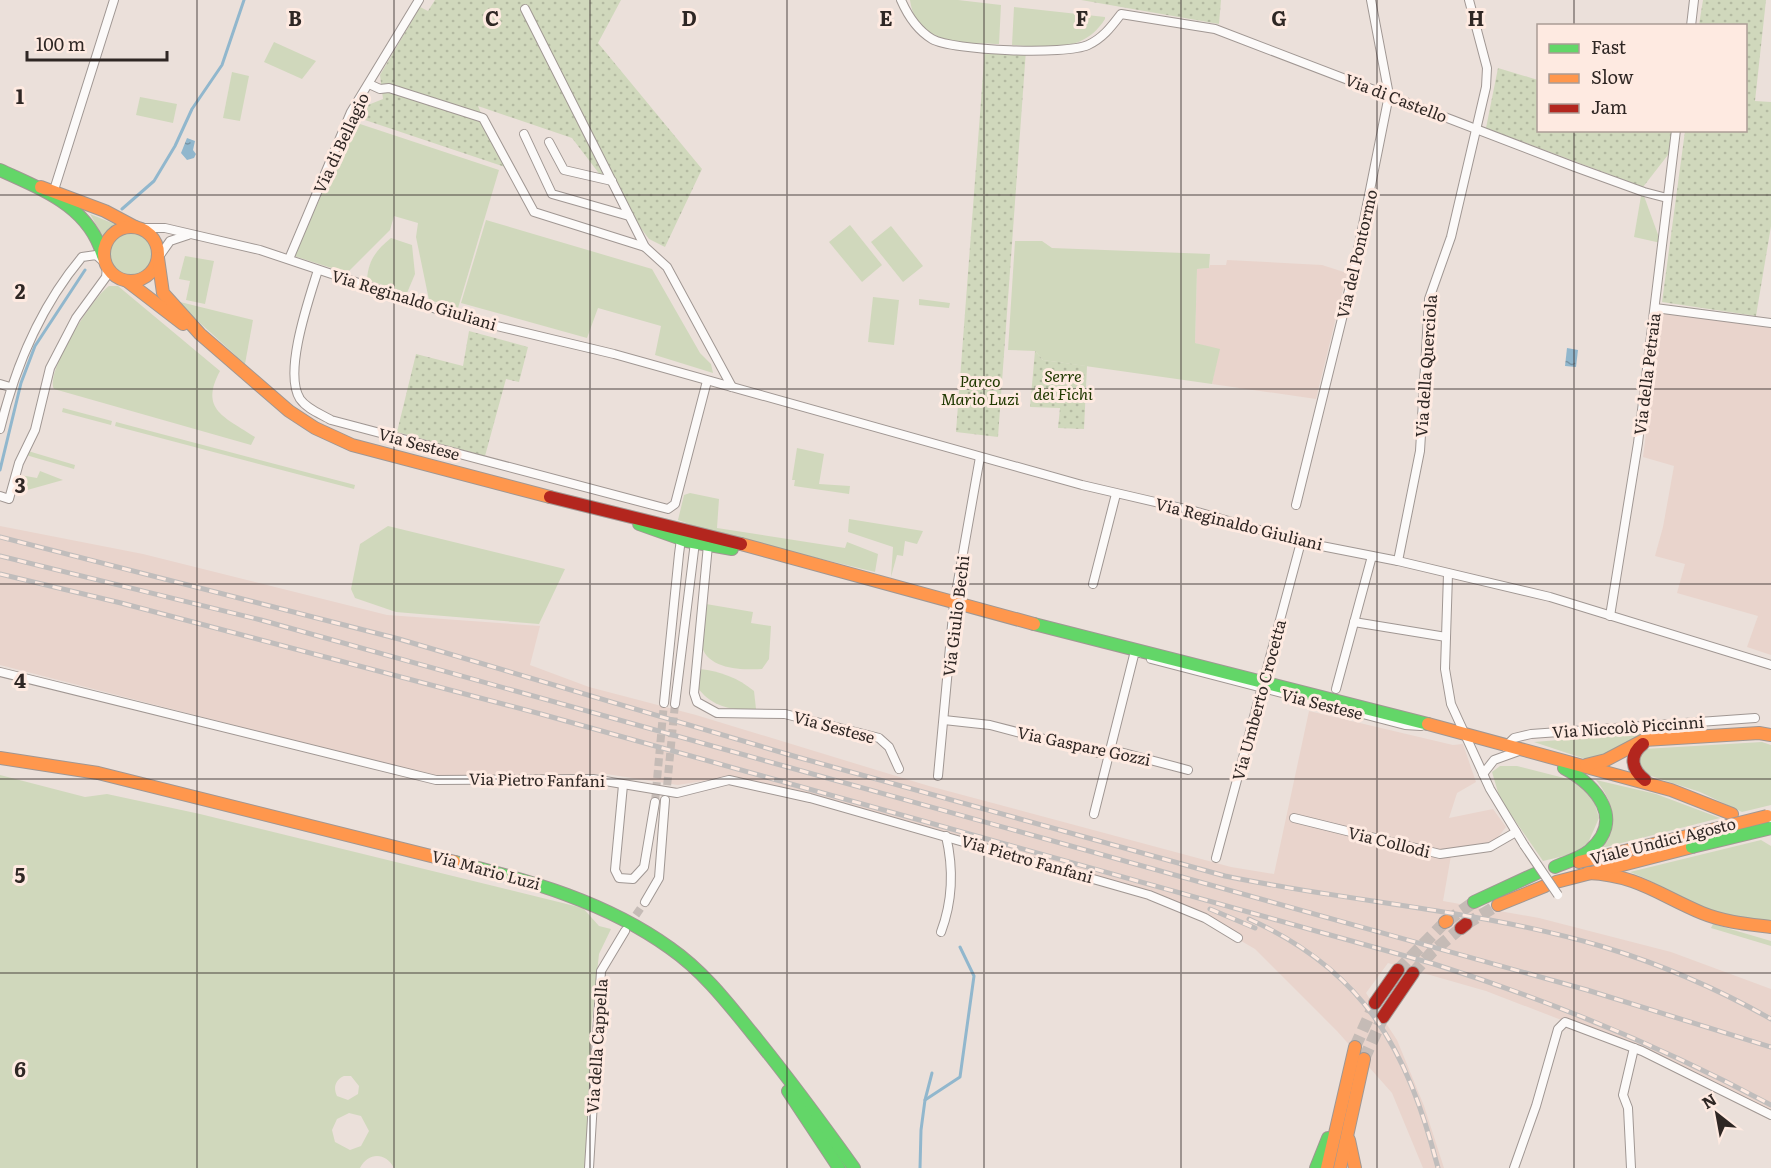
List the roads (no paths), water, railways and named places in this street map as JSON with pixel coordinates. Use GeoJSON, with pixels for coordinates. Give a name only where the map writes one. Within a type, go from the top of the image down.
{"type":"FeatureCollection","features":[{"type":"Feature","properties":{"kind":"main road"},"geometry":{"type":"LineString","coordinates":[[6,173],[32,185],[87,222],[97,238],[106,264],[116,277],[127,281],[146,277],[155,266],[158,258],[156,244],[151,237],[108,213],[54,190],[32,185]]}},
{"type":"Feature","properties":{"kind":"main road"},"geometry":{"type":"LineString","coordinates":[[106,264],[105,247],[112,235],[123,229],[136,228]]}},
{"type":"Feature","properties":{"kind":"main road","name":"Via Sestese"},"geometry":{"type":"LineString","coordinates":[[158,258],[163,293],[200,334],[289,411],[338,440],[733,542],[954,604],[1263,685],[1441,728],[1519,751],[1658,786],[1732,814]]}},
{"type":"Feature","properties":{"kind":"main road","name":"Via Sestese"},"geometry":{"type":"LineString","coordinates":[[127,281],[179,322],[200,334]]}},
{"type":"Feature","properties":{"kind":"main road","name":"Via Sestese"},"geometry":{"type":"LineString","coordinates":[[593,507],[688,540],[819,566]]}},
{"type":"Feature","properties":{"kind":"main road"},"geometry":{"type":"LineString","coordinates":[[1578,765],[1606,760],[1644,740],[1759,732],[1771,735]]}},
{"type":"Feature","properties":{"kind":"main road"},"geometry":{"type":"LineString","coordinates":[[1658,786],[1637,774],[1632,760],[1638,747],[1661,739]]}},
{"type":"Feature","properties":{"kind":"main road","name":"Viale Undici Agosto"},"geometry":{"type":"LineString","coordinates":[[1474,902],[1580,857],[1594,846],[1604,830],[1605,806],[1596,789],[1584,777],[1534,754]]}},
{"type":"Feature","properties":{"kind":"main road","name":"Via Mario Luzi"},"geometry":{"type":"LineString","coordinates":[[0,758],[99,773],[492,871],[587,901],[655,936],[686,959],[731,1004],[854,1168]]}},
{"type":"Feature","properties":{"kind":"main road","name":"Via Mario Luzi"},"geometry":{"type":"LineString","coordinates":[[0,767],[148,786]]}},
{"type":"Feature","properties":{"kind":"main road","name":"Viale Undici Agosto"},"geometry":{"type":"LineString","coordinates":[[1498,906],[1551,884],[1770,819]]}},
{"type":"Feature","properties":{"kind":"main road","name":"Viale Undici Agosto"},"geometry":{"type":"LineString","coordinates":[[1546,870],[1692,841]]}},
{"type":"Feature","properties":{"kind":"main road"},"geometry":{"type":"LineString","coordinates":[[1588,873],[1612,874],[1636,880],[1703,913],[1735,923],[1771,927]]}},
{"type":"Feature","properties":{"kind":"main road"},"geometry":{"type":"LineString","coordinates":[[1375,1003],[1398,970]]}},
{"type":"Feature","properties":{"kind":"main road"},"geometry":{"type":"LineString","coordinates":[[1383,1017],[1413,973]]}},
{"type":"Feature","properties":{"kind":"main road"},"geometry":{"type":"LineString","coordinates":[[1328,1168],[1355,1047]]}},
{"type":"Feature","properties":{"kind":"main road","name":"Via Mario Luzi"},"geometry":{"type":"LineString","coordinates":[[769,1054],[802,1113],[839,1168]]}},
{"type":"Feature","properties":{"kind":"main road"},"geometry":{"type":"LineString","coordinates":[[1340,1168],[1364,1059]]}},
{"type":"Feature","properties":{"kind":"main road"},"geometry":{"type":"LineString","coordinates":[[1316,1168],[1341,1103]]}},
{"type":"Feature","properties":{"kind":"main road"},"geometry":{"type":"LineString","coordinates":[[1348,1127],[1350,1154],[1355,1168]]}},
{"type":"Feature","properties":{"kind":"street"},"geometry":{"type":"LineString","coordinates":[[54,190],[114,0]]}},
{"type":"Feature","properties":{"kind":"street","name":"Via di Bellagio"},"geometry":{"type":"LineString","coordinates":[[289,259],[351,112],[419,0]]}},
{"type":"Feature","properties":{"kind":"street","name":"Via di Castello"},"geometry":{"type":"LineString","coordinates":[[902,0],[912,21],[935,41],[954,46],[1071,51],[1100,39],[1121,14],[1215,29],[1475,129],[1644,192],[1667,198]]}},
{"type":"Feature","properties":{"kind":"street","name":"Via del Pontormo"},"geometry":{"type":"LineString","coordinates":[[1296,505],[1354,270],[1389,95],[1371,0]]}},
{"type":"Feature","properties":{"kind":"street","name":"Via della Querciola"},"geometry":{"type":"LineString","coordinates":[[1398,561],[1420,451],[1429,299],[1451,237],[1486,87],[1487,68],[1469,0]]}},
{"type":"Feature","properties":{"kind":"street"},"geometry":{"type":"LineString","coordinates":[[1691,24],[1694,0]]}},
{"type":"Feature","properties":{"kind":"street"},"geometry":{"type":"LineString","coordinates":[[525,9],[645,248],[666,267],[732,387]]}},
{"type":"Feature","properties":{"kind":"street"},"geometry":{"type":"LineString","coordinates":[[369,84],[380,89],[389,88],[483,118],[534,212],[645,248]]}},
{"type":"Feature","properties":{"kind":"street","name":"Via della Petraia"},"geometry":{"type":"LineString","coordinates":[[1610,616],[1638,443],[1676,132]]}},
{"type":"Feature","properties":{"kind":"street"},"geometry":{"type":"LineString","coordinates":[[524,134],[552,194],[629,216]]}},
{"type":"Feature","properties":{"kind":"street"},"geometry":{"type":"LineString","coordinates":[[549,142],[564,170],[612,181]]}},
{"type":"Feature","properties":{"kind":"street","name":"Via Reginaldo Giuliani"},"geometry":{"type":"LineString","coordinates":[[136,228],[156,227],[289,259],[463,318],[604,351],[980,457],[1116,494],[1194,511],[1301,542],[1398,561],[1550,597],[1771,665]]}},
{"type":"Feature","properties":{"kind":"street"},"geometry":{"type":"LineString","coordinates":[[158,258],[170,241],[191,235]]}},
{"type":"Feature","properties":{"kind":"street"},"geometry":{"type":"LineString","coordinates":[[0,429],[10,387],[35,330],[80,259],[87,255],[96,255],[106,264],[106,277],[76,318],[50,368],[35,430],[5,498]]}},
{"type":"Feature","properties":{"kind":"street","name":"Via Sestese"},"geometry":{"type":"LineString","coordinates":[[318,270],[295,363],[296,389],[308,407],[331,420],[667,509],[672,508],[706,381]]}},
{"type":"Feature","properties":{"kind":"street"},"geometry":{"type":"LineString","coordinates":[[1655,308],[1771,323]]}},
{"type":"Feature","properties":{"kind":"street"},"geometry":{"type":"LineString","coordinates":[[0,384],[10,387]]}},
{"type":"Feature","properties":{"kind":"street","name":"Via Giulio Bechi"},"geometry":{"type":"LineString","coordinates":[[938,776],[954,604],[980,457]]}},
{"type":"Feature","properties":{"kind":"street"},"geometry":{"type":"LineString","coordinates":[[1093,584],[1116,494]]}},
{"type":"Feature","properties":{"kind":"street"},"geometry":{"type":"LineString","coordinates":[[648,520],[688,540],[733,542]]}},
{"type":"Feature","properties":{"kind":"street"},"geometry":{"type":"LineString","coordinates":[[664,703],[688,540]]}},
{"type":"Feature","properties":{"kind":"street"},"geometry":{"type":"LineString","coordinates":[[675,704],[688,540]]}},
{"type":"Feature","properties":{"kind":"street","name":"Via Umberto Crocetta"},"geometry":{"type":"LineString","coordinates":[[1216,858],[1301,542]]}},
{"type":"Feature","properties":{"kind":"street","name":"Via Sestese"},"geometry":{"type":"LineString","coordinates":[[708,544],[694,693],[697,702],[717,713],[785,714],[817,720],[879,738],[889,747],[899,769]]}},
{"type":"Feature","properties":{"kind":"street"},"geometry":{"type":"LineString","coordinates":[[1336,689],[1372,556]]}},
{"type":"Feature","properties":{"kind":"street"},"geometry":{"type":"LineString","coordinates":[[1448,574],[1447,688],[1463,734],[1497,803],[1558,895]]}},
{"type":"Feature","properties":{"kind":"street"},"geometry":{"type":"LineString","coordinates":[[1354,622],[1446,637]]}},
{"type":"Feature","properties":{"kind":"street"},"geometry":{"type":"LineString","coordinates":[[1094,814],[1136,651]]}},
{"type":"Feature","properties":{"kind":"street","name":"Via Pietro Fanfani"},"geometry":{"type":"LineString","coordinates":[[0,672],[436,780],[593,779],[685,793],[729,780],[810,798],[1165,900],[1205,918],[1238,938]]}},
{"type":"Feature","properties":{"kind":"street","name":"Via Niccolò Piccinni"},"geometry":{"type":"LineString","coordinates":[[1505,747],[1514,738],[1531,734],[1755,718]]}},
{"type":"Feature","properties":{"kind":"street","name":"Via Gaspare Gozzi"},"geometry":{"type":"LineString","coordinates":[[944,720],[990,725],[1098,753],[1120,752],[1188,770]]}},
{"type":"Feature","properties":{"kind":"street"},"geometry":{"type":"LineString","coordinates":[[1483,774],[1494,760],[1519,751]]}},
{"type":"Feature","properties":{"kind":"street"},"geometry":{"type":"LineString","coordinates":[[623,785],[615,870],[619,878],[633,879],[644,867],[655,802]]}},
{"type":"Feature","properties":{"kind":"street"},"geometry":{"type":"LineString","coordinates":[[645,902],[659,878],[665,800]]}},
{"type":"Feature","properties":{"kind":"street","name":"Via Collodi"},"geometry":{"type":"LineString","coordinates":[[1294,818],[1438,854],[1490,847],[1516,832]]}},
{"type":"Feature","properties":{"kind":"street"},"geometry":{"type":"LineString","coordinates":[[941,932],[951,907],[952,882],[946,836]]}},
{"type":"Feature","properties":{"kind":"street","name":"Via della Cappella"},"geometry":{"type":"LineString","coordinates":[[589,1168],[602,971],[625,931]]}},
{"type":"Feature","properties":{"kind":"street"},"geometry":{"type":"LineString","coordinates":[[1514,1168],[1536,1106],[1558,1029],[1562,1024],[1569,1022],[1634,1048],[1771,1115]]}},
{"type":"Feature","properties":{"kind":"street"},"geometry":{"type":"LineString","coordinates":[[1631,1168],[1628,1108],[1623,1095],[1634,1048]]}},
{"type":"Feature","properties":{"kind":"water"},"geometry":{"type":"Polygon","coordinates":[[[187,138],[195,141],[193,150],[196,154],[194,158],[187,160],[181,153],[187,138]]]}},
{"type":"Feature","properties":{"kind":"water"},"geometry":{"type":"Polygon","coordinates":[[[1567,348],[1578,350],[1576,367],[1565,366],[1567,348]]]}},
{"type":"Feature","properties":{"kind":"waterway"},"geometry":{"type":"LineString","coordinates":[[122,209],[154,181],[175,146],[192,109],[222,65],[244,0]]}},
{"type":"Feature","properties":{"kind":"waterway"},"geometry":{"type":"LineString","coordinates":[[0,470],[21,383],[35,346],[85,270]]}},
{"type":"Feature","properties":{"kind":"waterway"},"geometry":{"type":"LineString","coordinates":[[920,1168],[925,1100],[960,1077],[974,976],[960,947]]}},
{"type":"Feature","properties":{"kind":"waterway"},"geometry":{"type":"LineString","coordinates":[[925,1100],[932,1073]]}},
{"type":"Feature","properties":{"kind":"tunnel"},"geometry":{"type":"LineString","coordinates":[[655,802],[664,703]]}},
{"type":"Feature","properties":{"kind":"tunnel"},"geometry":{"type":"LineString","coordinates":[[666,797],[675,704]]}},
{"type":"Feature","properties":{"kind":"tunnel"},"geometry":{"type":"LineString","coordinates":[[629,925],[645,902]]}},
{"type":"Feature","properties":{"kind":"tunnel"},"geometry":{"type":"LineString","coordinates":[[1447,921],[1474,902]]}},
{"type":"Feature","properties":{"kind":"tunnel"},"geometry":{"type":"LineString","coordinates":[[1466,924],[1498,905]]}},
{"type":"Feature","properties":{"kind":"tunnel"},"geometry":{"type":"LineString","coordinates":[[1398,970],[1445,922]]}},
{"type":"Feature","properties":{"kind":"tunnel"},"geometry":{"type":"LineString","coordinates":[[1413,973],[1432,952],[1461,928]]}},
{"type":"Feature","properties":{"kind":"tunnel"},"geometry":{"type":"LineString","coordinates":[[1355,1047],[1375,1003]]}},
{"type":"Feature","properties":{"kind":"tunnel"},"geometry":{"type":"LineString","coordinates":[[1364,1059],[1383,1017]]}},
{"type":"Feature","properties":{"kind":"railway"},"geometry":{"type":"LineString","coordinates":[[0,537],[399,639],[797,757],[1225,876],[1463,915],[1558,934],[1604,947],[1690,978],[1771,1019]]}},
{"type":"Feature","properties":{"kind":"railway"},"geometry":{"type":"LineString","coordinates":[[0,556],[261,620],[1587,990],[1771,1047]]}},
{"type":"Feature","properties":{"kind":"railway"},"geometry":{"type":"LineString","coordinates":[[0,574],[121,603],[541,714],[1434,964],[1521,993],[1606,1027],[1689,1064],[1771,1105]]}},
{"type":"Feature","properties":{"kind":"railway"},"geometry":{"type":"LineString","coordinates":[[1210,909],[1255,928]]}},
{"type":"Feature","properties":{"kind":"railway"},"geometry":{"type":"LineString","coordinates":[[1249,919],[1289,940],[1323,963],[1351,989],[1375,1018],[1395,1050],[1412,1086],[1438,1168]]}},
{"type":"Feature","properties":{"kind":"park label","name":"Serre dei Fichi"},"geometry":{"type":"Point","coordinates":[1063,385]}},
{"type":"Feature","properties":{"kind":"park label","name":"Parco Mario Luzi"},"geometry":{"type":"Point","coordinates":[980,390]}}]}
